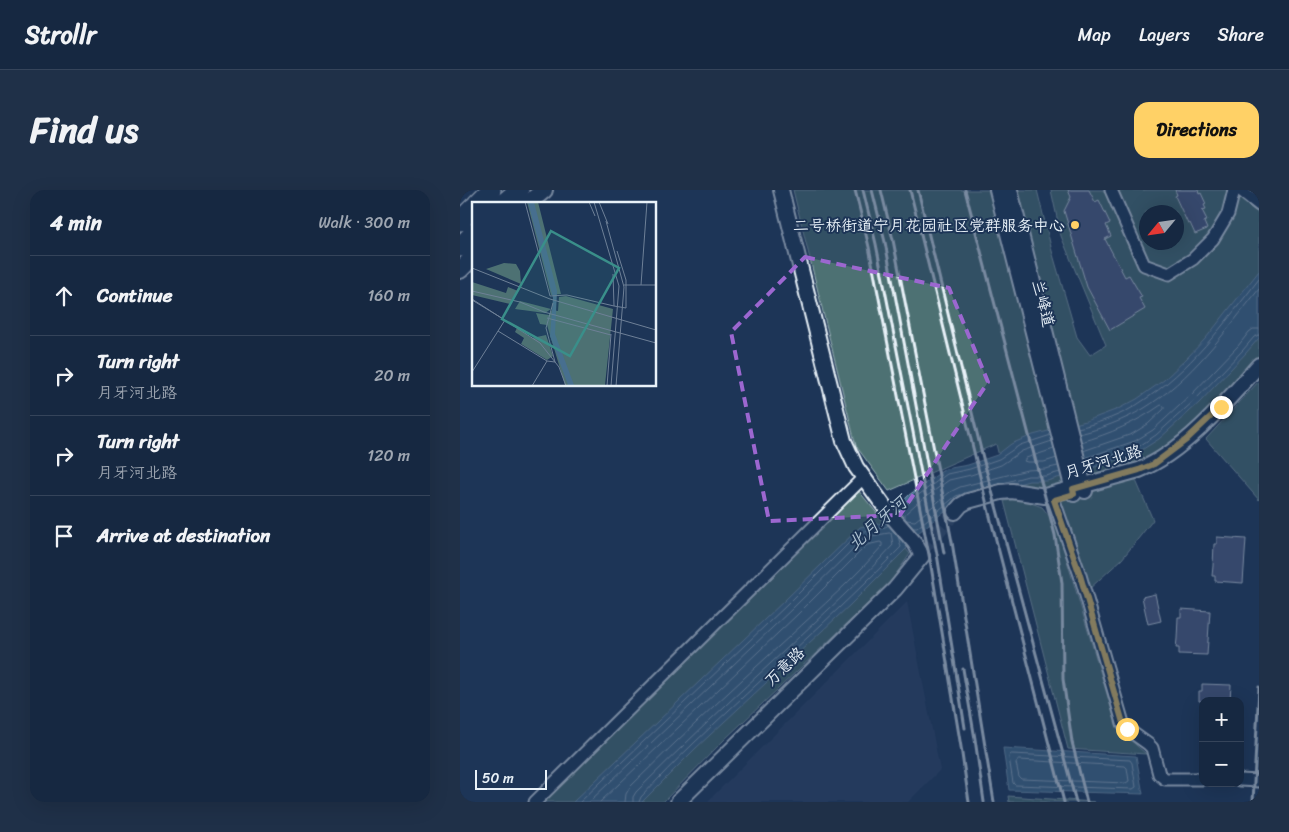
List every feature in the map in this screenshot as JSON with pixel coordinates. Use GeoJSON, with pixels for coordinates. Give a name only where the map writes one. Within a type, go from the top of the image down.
{"type":"FeatureCollection","features":[{"type":"Feature","properties":{"kind":"highway"},"geometry":{"type":"LineString","coordinates":[[479,202],[491,190]]}},
{"type":"Feature","properties":{"kind":"highway"},"geometry":{"type":"LineString","coordinates":[[505,202],[519,190]]}},
{"type":"Feature","properties":{"kind":"highway"},"geometry":{"type":"LineString","coordinates":[[460,221],[472,209]]}},
{"type":"Feature","properties":{"kind":"highway"},"geometry":{"type":"LineString","coordinates":[[460,247],[472,235]]}},
{"type":"Feature","properties":{"kind":"main road"},"geometry":{"type":"LineString","coordinates":[[529,202],[544,190]]}},
{"type":"Feature","properties":{"kind":"main road"},"geometry":{"type":"LineString","coordinates":[[460,270],[472,258]]}},
{"type":"Feature","properties":{"kind":"street"},"geometry":{"type":"LineString","coordinates":[[781,190],[844,441],[856,467],[919,551]]}},
{"type":"Feature","properties":{"kind":"street","name":"兰峰道"},"geometry":{"type":"LineString","coordinates":[[997,190],[1062,424]]}},
{"type":"Feature","properties":{"kind":"street","name":"兰峰道"},"geometry":{"type":"LineString","coordinates":[[1010,190],[1062,424]]}},
{"type":"Feature","properties":{"kind":"street"},"geometry":{"type":"LineString","coordinates":[[1111,190],[1144,265],[1168,274],[1193,259],[1213,239],[1228,214],[1234,190]]}},
{"type":"Feature","properties":{"kind":"street"},"geometry":{"type":"LineString","coordinates":[[1240,190],[1259,205]]}},
{"type":"Feature","properties":{"kind":"street","name":"月牙河北路"},"geometry":{"type":"LineString","coordinates":[[1001,496],[1012,494],[1046,502],[1053,497],[1078,487],[1154,464],[1186,440],[1221,407],[1259,364]]}},
{"type":"Feature","properties":{"kind":"street","name":"月牙河北路"},"geometry":{"type":"LineString","coordinates":[[1078,487],[1157,466],[1205,428],[1259,371]]}},
{"type":"Feature","properties":{"kind":"street"},"geometry":{"type":"LineString","coordinates":[[1062,424],[1078,487]]}},
{"type":"Feature","properties":{"kind":"street"},"geometry":{"type":"LineString","coordinates":[[535,802],[864,477]]}},
{"type":"Feature","properties":{"kind":"street","name":"月牙河北路"},"geometry":{"type":"LineString","coordinates":[[978,502],[967,506],[955,515],[961,505],[968,501],[1006,491],[1053,497]]}},
{"type":"Feature","properties":{"kind":"street"},"geometry":{"type":"LineString","coordinates":[[1053,497],[1080,575],[1123,723],[1127,729],[1152,748],[1159,774],[1166,779],[1199,779]]}},
{"type":"Feature","properties":{"kind":"street","name":"万意路"},"geometry":{"type":"LineString","coordinates":[[669,802],[891,586],[919,551]]}},
{"type":"Feature","properties":{"kind":"street","name":"万意路"},"geometry":{"type":"LineString","coordinates":[[678,802],[895,589],[919,551]]}},
{"type":"Feature","properties":{"kind":"street"},"geometry":{"type":"LineString","coordinates":[[1244,780],[1259,781]]}},
{"type":"Feature","properties":{"kind":"highlighted area"},"geometry":{"type":"Polygon","coordinates":[[[805,257],[949,288],[988,382],[900,515],[769,521],[731,332],[805,257]]]}},
{"type":"Feature","properties":{"kind":"shaded area"},"geometry":{"type":"Polygon","coordinates":[[[907,602],[940,770],[908,802],[707,802],[907,602]]]}},
{"type":"Feature","properties":{"kind":"green space"},"geometry":{"type":"Polygon","coordinates":[[[793,190],[1037,190],[1052,251],[1077,337],[1090,355],[1106,345],[1061,236],[1051,190],[1259,190],[1259,360],[1238,385],[1153,461],[1131,469],[1153,520],[1122,559],[1088,590],[1050,489],[1007,489],[996,444],[889,491],[856,446],[793,190]]]}},
{"type":"Feature","properties":{"kind":"green space"},"geometry":{"type":"Polygon","coordinates":[[[1259,381],[1259,500],[1206,439],[1259,381]]]}},
{"type":"Feature","properties":{"kind":"green space"},"geometry":{"type":"Polygon","coordinates":[[[858,490],[910,554],[889,584],[724,740],[663,802],[542,802],[858,490]]]}},
{"type":"Feature","properties":{"kind":"green space"},"geometry":{"type":"Polygon","coordinates":[[[1020,499],[1042,507],[1056,524],[1117,728],[1146,754],[1068,749],[1004,501],[1020,499]]]}},
{"type":"Feature","properties":{"kind":"green space"},"geometry":{"type":"Polygon","coordinates":[[[1008,796],[1094,802],[1009,802],[1008,796]]]}},
{"type":"Feature","properties":{"kind":"water"},"geometry":{"type":"Polygon","coordinates":[[[1259,271],[1259,338],[1199,403],[1159,439],[1140,451],[1102,465],[1047,481],[1029,481],[957,501],[918,533],[903,537],[908,547],[850,605],[696,748],[642,802],[573,802],[860,527],[884,523],[909,495],[945,469],[968,465],[997,455],[1011,444],[1033,435],[1086,421],[1118,409],[1137,399],[1164,380],[1187,358],[1206,338],[1259,271]]]}},
{"type":"Feature","properties":{"kind":"water"},"geometry":{"type":"Polygon","coordinates":[[[1003,748],[1136,756],[1143,794],[1009,790],[1003,748]]]}},
{"type":"Feature","properties":{"kind":"building"},"geometry":{"type":"Polygon","coordinates":[[[1068,190],[1089,190],[1095,202],[1099,200],[1110,223],[1106,225],[1111,236],[1105,239],[1125,277],[1129,275],[1142,297],[1139,298],[1145,309],[1110,330],[1087,287],[1064,211],[1071,197],[1068,190]]]}},
{"type":"Feature","properties":{"kind":"building"},"geometry":{"type":"Polygon","coordinates":[[[1175,190],[1198,190],[1199,194],[1201,193],[1206,204],[1204,205],[1206,209],[1202,210],[1207,220],[1204,222],[1207,229],[1195,234],[1184,215],[1184,205],[1179,205],[1175,196],[1177,195],[1175,190]]]}},
{"type":"Feature","properties":{"kind":"building"},"geometry":{"type":"Polygon","coordinates":[[[1217,537],[1246,539],[1243,583],[1215,581],[1215,576],[1212,576],[1214,544],[1217,544],[1217,537]]]}},
{"type":"Feature","properties":{"kind":"building"},"geometry":{"type":"Polygon","coordinates":[[[1155,594],[1161,621],[1148,624],[1142,597],[1155,594]]]}},
{"type":"Feature","properties":{"kind":"building"},"geometry":{"type":"Polygon","coordinates":[[[1181,609],[1210,611],[1207,655],[1179,654],[1179,648],[1176,648],[1178,617],[1181,617],[1181,609]]]}},
{"type":"Feature","properties":{"kind":"building"},"geometry":{"type":"Polygon","coordinates":[[[1202,684],[1231,685],[1230,697],[1199,697],[1199,691],[1202,691],[1202,684]]]}},
{"type":"Feature","properties":{"kind":"tunnel"},"geometry":{"type":"LineString","coordinates":[[920,552],[955,512]]}},
{"type":"Feature","properties":{"kind":"railway"},"geometry":{"type":"LineString","coordinates":[[855,190],[869,247],[930,560],[969,802]]}},
{"type":"Feature","properties":{"kind":"railway"},"geometry":{"type":"LineString","coordinates":[[863,190],[876,244],[937,554],[965,728]]}},
{"type":"Feature","properties":{"kind":"railway"},"geometry":{"type":"LineString","coordinates":[[872,190],[885,242],[944,553]]}},
{"type":"Feature","properties":{"kind":"railway"},"geometry":{"type":"LineString","coordinates":[[881,190],[893,240],[952,542],[994,802]]}},
{"type":"Feature","properties":{"kind":"railway"},"geometry":{"type":"LineString","coordinates":[[910,190],[987,505],[1064,802]]}},
{"type":"Feature","properties":{"kind":"railway"},"geometry":{"type":"LineString","coordinates":[[918,190],[983,458],[1076,802]]}},
{"type":"Feature","properties":{"kind":"railway"},"geometry":{"type":"LineString","coordinates":[[965,190],[1055,535],[1062,583],[1063,679],[1072,742],[1087,802]]}},
{"type":"Feature","properties":{"kind":"railway"},"geometry":{"type":"LineString","coordinates":[[963,669],[984,802]]}},
{"type":"Feature","properties":{"kind":"railway"},"geometry":{"type":"LineString","coordinates":[[1253,802],[1259,687]]}},
{"type":"Feature","properties":{"kind":"place","name":"二号桥街道宁月花园社区党群服务中心"},"geometry":{"type":"Point","coordinates":[1075,225]}},
{"type":"Feature","properties":{"kind":"route"},"geometry":{"type":"LineString","coordinates":[[1127,729],[1123,723],[1080,575],[1054,500],[1074,494],[1073,489],[1154,464],[1186,440],[1221,407]]}},
{"type":"Feature","properties":{"kind":"water label","name":"北月牙河"},"geometry":{"type":"Point","coordinates":[877,523]}}]}
